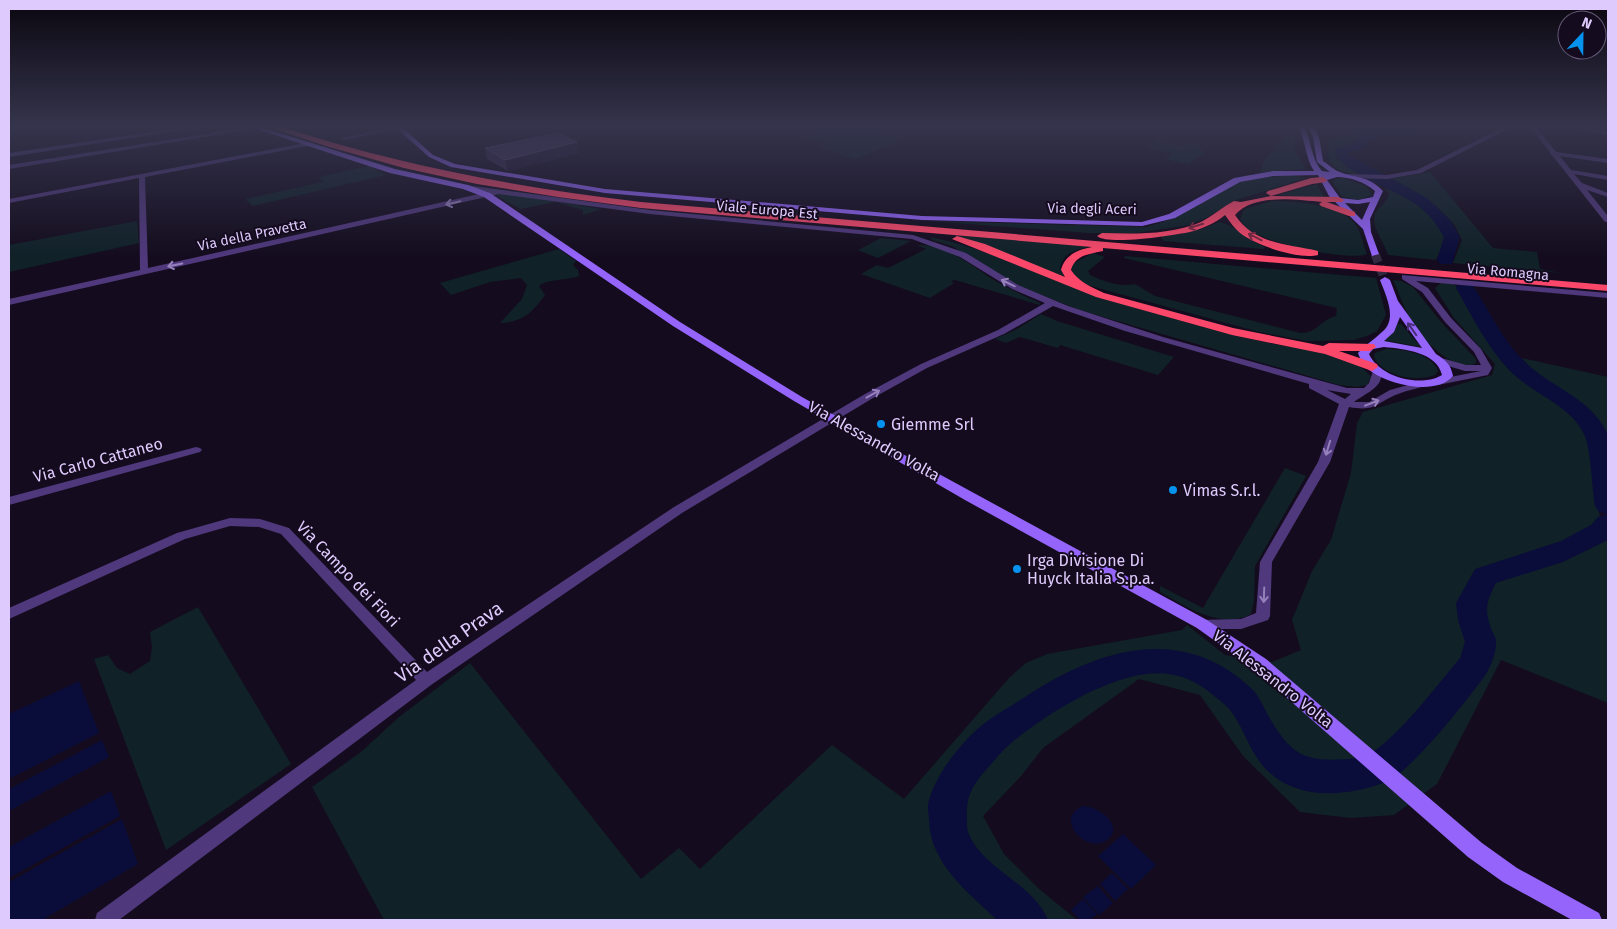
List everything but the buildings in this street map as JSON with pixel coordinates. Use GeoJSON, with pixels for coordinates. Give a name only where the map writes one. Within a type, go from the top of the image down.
{"type":"FeatureCollection","features":[{"type":"Feature","properties":{"kind":"highway"},"geometry":{"type":"LineString","coordinates":[[426,170],[502,186],[641,205],[1608,288]]}},
{"type":"Feature","properties":{"kind":"highway"},"geometry":{"type":"LineString","coordinates":[[449,170],[569,191],[684,205],[1608,283]]}},
{"type":"Feature","properties":{"kind":"highway"},"geometry":{"type":"LineString","coordinates":[[1007,231],[1109,236],[1166,232],[1208,222],[1242,200],[1320,176]]}},
{"type":"Feature","properties":{"kind":"highway"},"geometry":{"type":"LineString","coordinates":[[1339,200],[1270,198],[1250,202],[1232,210],[1230,215],[1234,223],[1242,230],[1265,242],[1290,249],[1475,271]]}},
{"type":"Feature","properties":{"kind":"highway"},"geometry":{"type":"LineString","coordinates":[[1296,199],[1324,204],[1352,214]]}},
{"type":"Feature","properties":{"kind":"highway"},"geometry":{"type":"LineString","coordinates":[[837,222],[952,238],[981,246],[1100,295],[1240,333],[1328,351],[1375,369]]}},
{"type":"Feature","properties":{"kind":"highway"},"geometry":{"type":"LineString","coordinates":[[1246,257],[1096,249],[1072,257],[1067,263],[1066,270],[1071,278],[1082,285],[1103,293],[1232,328],[1302,344],[1372,346]]}},
{"type":"Feature","properties":{"kind":"street"},"geometry":{"type":"LineString","coordinates":[[9,201],[180,170]]}},
{"type":"Feature","properties":{"kind":"street","name":"Via Alessandro Volta"},"geometry":{"type":"LineString","coordinates":[[395,170],[465,186],[487,195],[663,316],[831,418],[1202,624],[1260,664],[1475,850],[1510,875],[1592,920]]}},
{"type":"Feature","properties":{"kind":"street","name":"Viale Europa Est"},"geometry":{"type":"LineString","coordinates":[[478,170],[561,185],[631,194],[922,218]]}},
{"type":"Feature","properties":{"kind":"street"},"geometry":{"type":"LineString","coordinates":[[1317,170],[1339,200],[1366,228]]}},
{"type":"Feature","properties":{"kind":"street"},"geometry":{"type":"LineString","coordinates":[[1333,170],[1341,175]]}},
{"type":"Feature","properties":{"kind":"street"},"geometry":{"type":"LineString","coordinates":[[1280,173],[1300,172],[1320,176],[1341,175],[1371,180],[1419,170]]}},
{"type":"Feature","properties":{"kind":"street"},"geometry":{"type":"LineString","coordinates":[[1566,171],[1608,178]]}},
{"type":"Feature","properties":{"kind":"street"},"geometry":{"type":"LineString","coordinates":[[1566,171],[1608,220]]}},
{"type":"Feature","properties":{"kind":"street"},"geometry":{"type":"LineString","coordinates":[[1280,173],[1310,179]]}},
{"type":"Feature","properties":{"kind":"street","name":"Via degli Aceri"},"geometry":{"type":"LineString","coordinates":[[922,218],[1142,224],[1172,216],[1237,180],[1280,173]]}},
{"type":"Feature","properties":{"kind":"street"},"geometry":{"type":"LineString","coordinates":[[142,178],[144,272]]}},
{"type":"Feature","properties":{"kind":"street"},"geometry":{"type":"LineString","coordinates":[[1371,180],[1379,191],[1376,199],[1367,209],[1365,220],[1375,254]]}},
{"type":"Feature","properties":{"kind":"street"},"geometry":{"type":"LineString","coordinates":[[1578,184],[1608,194]]}},
{"type":"Feature","properties":{"kind":"street","name":"Viale Europa Est"},"geometry":{"type":"LineString","coordinates":[[465,186],[650,212],[913,237],[940,244],[964,256],[999,279],[1052,303],[1088,316],[1279,372]]}},
{"type":"Feature","properties":{"kind":"street","name":"Via della Pravetta"},"geometry":{"type":"LineString","coordinates":[[9,302],[501,191]]}},
{"type":"Feature","properties":{"kind":"street"},"geometry":{"type":"LineString","coordinates":[[1339,200],[1358,202],[1376,199]]}},
{"type":"Feature","properties":{"kind":"street","name":"Via Romagna"},"geometry":{"type":"LineString","coordinates":[[1425,290],[1405,277],[1608,296]]}},
{"type":"Feature","properties":{"kind":"street"},"geometry":{"type":"LineString","coordinates":[[1427,279],[1425,290],[1448,320],[1478,351],[1487,368]]}},
{"type":"Feature","properties":{"kind":"street"},"geometry":{"type":"LineString","coordinates":[[1385,280],[1393,301],[1395,320],[1389,332],[1363,353],[1364,358],[1375,369],[1400,380],[1426,384]]}},
{"type":"Feature","properties":{"kind":"street"},"geometry":{"type":"LineString","coordinates":[[1393,301],[1436,358],[1445,365],[1448,376],[1438,382]]}},
{"type":"Feature","properties":{"kind":"street"},"geometry":{"type":"LineString","coordinates":[[831,418],[924,366],[1001,332],[1052,303]]}},
{"type":"Feature","properties":{"kind":"street"},"geometry":{"type":"LineString","coordinates":[[1372,346],[1396,345],[1465,368],[1487,368]]}},
{"type":"Feature","properties":{"kind":"street"},"geometry":{"type":"LineString","coordinates":[[1279,372],[1345,403],[1367,406],[1390,393],[1426,384],[1476,376],[1485,373],[1487,368]]}},
{"type":"Feature","properties":{"kind":"street"},"geometry":{"type":"LineString","coordinates":[[1202,624],[1243,625],[1255,622],[1263,616],[1266,562],[1324,462],[1345,403],[1370,388],[1377,378],[1375,369]]}},
{"type":"Feature","properties":{"kind":"street"},"geometry":{"type":"LineString","coordinates":[[1279,372],[1340,389],[1363,391]]}},
{"type":"Feature","properties":{"kind":"street","name":"Via della Prava"},"geometry":{"type":"LineString","coordinates":[[104,920],[426,682],[678,510],[831,418]]}},
{"type":"Feature","properties":{"kind":"street","name":"Via Carlo Cattaneo"},"geometry":{"type":"LineString","coordinates":[[9,501],[196,450]]}},
{"type":"Feature","properties":{"kind":"street","name":"Via Campo dei Fiori"},"geometry":{"type":"LineString","coordinates":[[9,614],[181,536],[230,522],[260,523],[285,532],[426,682]]}},
{"type":"Feature","properties":{"kind":"shaded area"},"geometry":{"type":"Polygon","coordinates":[[[349,170],[377,170],[386,175],[253,206],[245,199],[323,182],[319,177],[349,170]]]}},
{"type":"Feature","properties":{"kind":"shaded area"},"geometry":{"type":"Polygon","coordinates":[[[1261,170],[1285,170],[1260,172],[1261,170]]]}},
{"type":"Feature","properties":{"kind":"shaded area"},"geometry":{"type":"Polygon","coordinates":[[[1339,170],[1360,170],[1363,175],[1353,174],[1339,170]]]}},
{"type":"Feature","properties":{"kind":"shaded area"},"geometry":{"type":"Polygon","coordinates":[[[1430,172],[1493,248],[1537,252],[1540,269],[1561,273],[1453,263],[1462,240],[1454,224],[1438,208],[1412,190],[1388,179],[1430,172]]]}},
{"type":"Feature","properties":{"kind":"shaded area"},"geometry":{"type":"Polygon","coordinates":[[[1290,175],[1306,178],[1233,201],[1206,218],[1189,225],[1136,233],[1088,233],[930,221],[1146,227],[1171,219],[1246,180],[1290,175]]]}},
{"type":"Feature","properties":{"kind":"shaded area"},"geometry":{"type":"Polygon","coordinates":[[[1343,178],[1366,186],[1372,195],[1359,200],[1342,197],[1333,182],[1335,179],[1343,178]]]}},
{"type":"Feature","properties":{"kind":"shaded area"},"geometry":{"type":"Polygon","coordinates":[[[1383,181],[1427,212],[1447,236],[1436,260],[1388,255],[1374,224],[1375,214],[1387,200],[1389,194],[1383,185],[1376,182],[1383,181]]]}},
{"type":"Feature","properties":{"kind":"shaded area"},"geometry":{"type":"Polygon","coordinates":[[[1317,185],[1325,198],[1278,195],[1317,185]]]}},
{"type":"Feature","properties":{"kind":"shaded area"},"geometry":{"type":"Polygon","coordinates":[[[501,193],[601,209],[583,215],[583,210],[556,202],[520,209],[496,195],[501,193]]]}},
{"type":"Feature","properties":{"kind":"shaded area"},"geometry":{"type":"Polygon","coordinates":[[[1272,201],[1305,203],[1340,212],[1356,225],[1367,254],[1357,256],[1325,253],[1270,240],[1247,229],[1240,219],[1244,209],[1272,201]]]}},
{"type":"Feature","properties":{"kind":"shaded area"},"geometry":{"type":"Polygon","coordinates":[[[137,221],[139,243],[9,272],[9,245],[137,221]]]}},
{"type":"Feature","properties":{"kind":"shaded area"},"geometry":{"type":"Polygon","coordinates":[[[1219,222],[1225,223],[1265,247],[1263,249],[1163,241],[1161,236],[1202,229],[1219,222]]]}},
{"type":"Feature","properties":{"kind":"shaded area"},"geometry":{"type":"Polygon","coordinates":[[[949,234],[1092,246],[1072,252],[1065,258],[1060,268],[1065,279],[971,240],[949,234]]]}},
{"type":"Feature","properties":{"kind":"shaded area"},"geometry":{"type":"Polygon","coordinates":[[[931,237],[997,256],[1112,298],[1216,331],[1338,356],[1362,368],[1371,377],[1367,385],[1357,387],[1339,385],[1079,310],[1005,280],[952,246],[932,240],[931,237]]]}},
{"type":"Feature","properties":{"kind":"shaded area"},"geometry":{"type":"Polygon","coordinates":[[[881,238],[911,241],[878,258],[858,250],[881,238]]]}},
{"type":"Feature","properties":{"kind":"shaded area"},"geometry":{"type":"Polygon","coordinates":[[[917,245],[929,246],[951,253],[1006,287],[1040,303],[1040,305],[955,280],[951,281],[954,283],[930,298],[861,274],[877,265],[888,268],[926,249],[917,245]]]}},
{"type":"Feature","properties":{"kind":"shaded area"},"geometry":{"type":"Polygon","coordinates":[[[559,249],[576,261],[573,265],[578,270],[579,276],[543,283],[539,286],[545,295],[531,312],[515,321],[500,323],[522,299],[527,285],[521,278],[490,282],[451,295],[440,283],[559,249]]]}},
{"type":"Feature","properties":{"kind":"shaded area"},"geometry":{"type":"Polygon","coordinates":[[[1093,253],[1105,257],[1088,271],[1090,275],[1101,280],[1118,284],[1135,284],[1155,296],[1300,333],[1311,331],[1326,320],[1336,316],[1337,308],[1124,258],[1125,256],[1376,278],[1386,315],[1377,331],[1353,340],[1307,341],[1259,332],[1087,285],[1072,272],[1072,264],[1093,253]]]}},
{"type":"Feature","properties":{"kind":"shaded area"},"geometry":{"type":"Polygon","coordinates":[[[1393,280],[1401,281],[1413,287],[1442,323],[1476,359],[1476,363],[1469,365],[1452,361],[1427,342],[1412,323],[1393,280]]]}},
{"type":"Feature","properties":{"kind":"shaded area"},"geometry":{"type":"Polygon","coordinates":[[[1453,282],[1503,359],[1522,381],[1559,402],[1573,415],[1589,438],[1600,518],[1608,520],[1608,703],[1501,660],[1437,784],[1394,815],[1351,818],[1300,812],[1243,756],[1200,695],[1139,679],[1043,748],[1021,776],[983,816],[1004,854],[1038,888],[1077,920],[384,920],[312,787],[361,752],[399,717],[470,663],[641,879],[679,848],[700,869],[832,745],[904,799],[1009,678],[1026,663],[1047,654],[1182,630],[1187,625],[1225,655],[1272,662],[1301,650],[1292,620],[1312,571],[1331,540],[1351,473],[1357,423],[1363,412],[1492,375],[1495,364],[1454,318],[1435,288],[1441,283],[1453,282]]]}},
{"type":"Feature","properties":{"kind":"shaded area"},"geometry":{"type":"Polygon","coordinates":[[[1041,314],[1057,321],[1174,357],[1158,375],[1060,345],[1058,348],[1020,337],[1006,343],[995,339],[1017,329],[1041,314]]]}},
{"type":"Feature","properties":{"kind":"shaded area"},"geometry":{"type":"Polygon","coordinates":[[[1398,324],[1401,324],[1421,347],[1382,340],[1398,324]]]}},
{"type":"Feature","properties":{"kind":"shaded area"},"geometry":{"type":"Polygon","coordinates":[[[1386,349],[1416,353],[1430,360],[1438,371],[1435,375],[1419,378],[1410,378],[1393,373],[1378,364],[1374,357],[1375,353],[1386,349]]]}},
{"type":"Feature","properties":{"kind":"shaded area"},"geometry":{"type":"Polygon","coordinates":[[[1522,358],[1608,377],[1608,436],[1587,409],[1544,384],[1522,358]]]}},
{"type":"Feature","properties":{"kind":"shaded area"},"geometry":{"type":"Polygon","coordinates":[[[1285,468],[1306,476],[1255,566],[1254,601],[1251,614],[1240,618],[1216,618],[1193,610],[1160,592],[1160,586],[1203,608],[1285,468]]]}},
{"type":"Feature","properties":{"kind":"shaded area"},"geometry":{"type":"Polygon","coordinates":[[[198,607],[291,764],[166,850],[94,659],[108,655],[117,668],[130,674],[150,661],[152,647],[150,632],[198,607]]]}},
{"type":"Feature","properties":{"kind":"shaded area"},"geometry":{"type":"Polygon","coordinates":[[[79,681],[99,733],[9,779],[9,714],[79,681]]]}},
{"type":"Feature","properties":{"kind":"shaded area"},"geometry":{"type":"Polygon","coordinates":[[[102,740],[109,757],[9,811],[9,789],[102,740]]]}},
{"type":"Feature","properties":{"kind":"shaded area"},"geometry":{"type":"Polygon","coordinates":[[[111,791],[120,816],[9,878],[9,847],[111,791]]]}},
{"type":"Feature","properties":{"kind":"shaded area"},"geometry":{"type":"Polygon","coordinates":[[[1083,806],[1096,809],[1112,823],[1112,835],[1107,840],[1091,843],[1076,834],[1071,819],[1074,812],[1083,806]]]}},
{"type":"Feature","properties":{"kind":"shaded area"},"geometry":{"type":"Polygon","coordinates":[[[122,819],[138,864],[42,920],[9,920],[9,882],[122,819]]]}},
{"type":"Feature","properties":{"kind":"shaded area"},"geometry":{"type":"Polygon","coordinates":[[[1123,834],[1156,865],[1131,889],[1098,856],[1123,834]]]}},
{"type":"Feature","properties":{"kind":"shaded area"},"geometry":{"type":"Polygon","coordinates":[[[1112,873],[1128,889],[1115,901],[1100,884],[1112,873]]]}},
{"type":"Feature","properties":{"kind":"shaded area"},"geometry":{"type":"Polygon","coordinates":[[[1098,886],[1113,903],[1099,915],[1083,897],[1098,886]]]}},
{"type":"Feature","properties":{"kind":"shaded area"},"geometry":{"type":"Polygon","coordinates":[[[1083,899],[1097,914],[1090,920],[1080,920],[1071,910],[1083,899]]]}},
{"type":"Feature","properties":{"kind":"waterway"},"geometry":{"type":"LineString","coordinates":[[1365,170],[1422,201],[1444,223],[1452,237],[1446,260]]}},
{"type":"Feature","properties":{"kind":"waterway"},"geometry":{"type":"LineString","coordinates":[[1465,288],[1498,343],[1517,366],[1540,386],[1581,411],[1597,436],[1608,506]]}},
{"type":"Feature","properties":{"kind":"waterway"},"geometry":{"type":"LineString","coordinates":[[1027,920],[965,863],[949,836],[947,802],[959,776],[993,737],[1064,688],[1115,667],[1150,660],[1174,661],[1196,667],[1216,678],[1242,700],[1259,731],[1281,761],[1305,776],[1351,775],[1377,769],[1400,752],[1475,664],[1481,642],[1473,620],[1471,603],[1485,576],[1533,562],[1571,548],[1600,532],[1608,523]]}},
{"type":"Feature","properties":{"kind":"tunnel"},"geometry":{"type":"LineString","coordinates":[[1375,254],[1385,280]]}},
{"type":"Feature","properties":{"kind":"place","name":"Giemme Srl"},"geometry":{"type":"Point","coordinates":[881,424]}},
{"type":"Feature","properties":{"kind":"place","name":"Vimas S.r.l."},"geometry":{"type":"Point","coordinates":[1173,490]}},
{"type":"Feature","properties":{"kind":"place","name":"Irga Divisione Di Huyck Italia S.p.a."},"geometry":{"type":"Point","coordinates":[1017,569]}}]}
